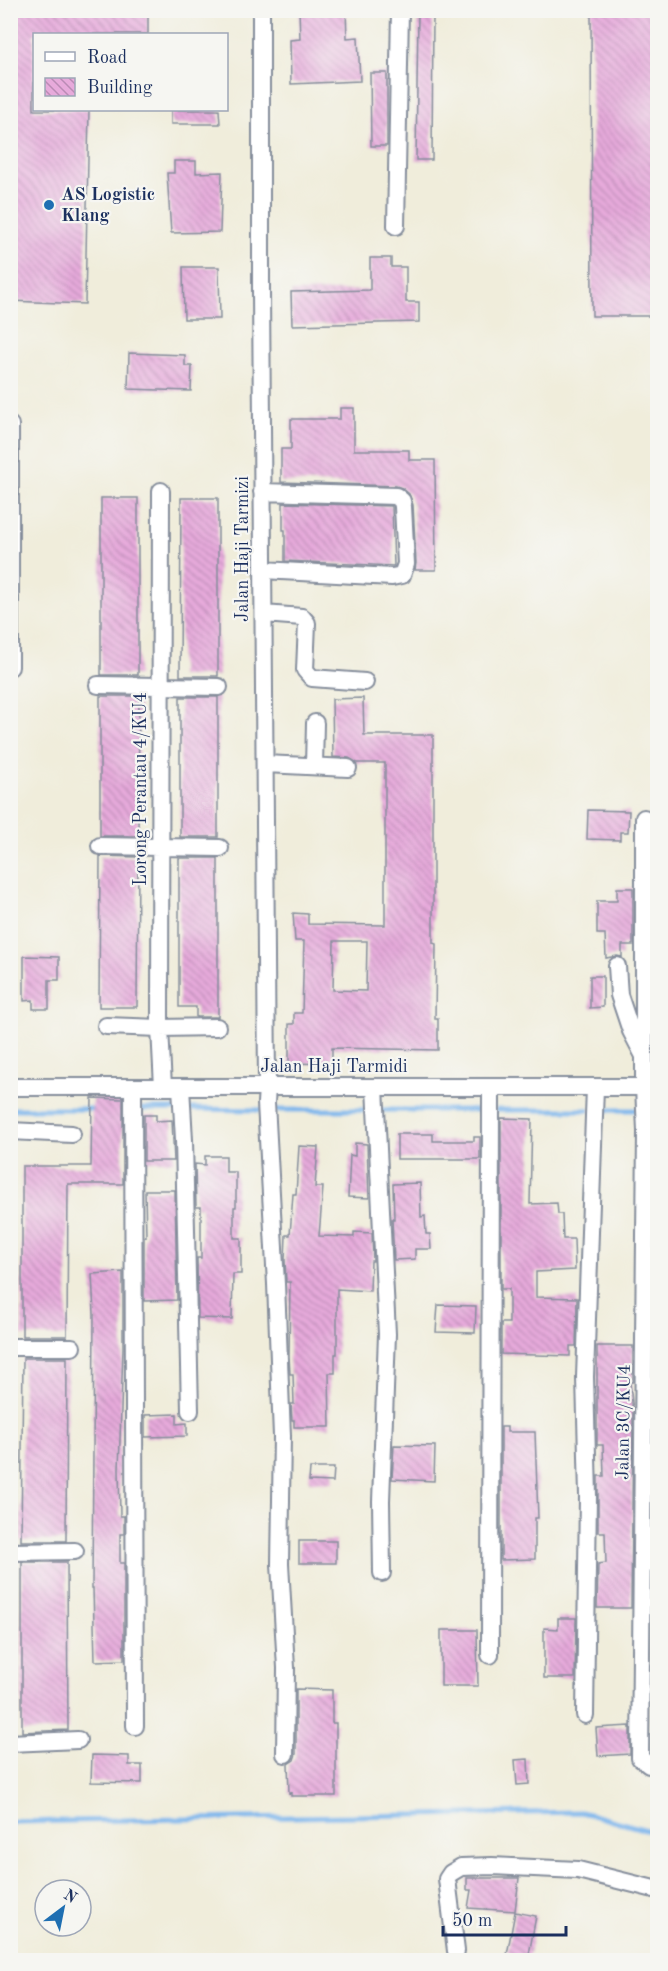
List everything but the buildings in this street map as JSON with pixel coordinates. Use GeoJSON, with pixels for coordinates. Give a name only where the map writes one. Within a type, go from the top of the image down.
{"type":"FeatureCollection","features":[{"type":"Feature","properties":{"kind":"street","name":"Jalan Haji Tarmizi"},"geometry":{"type":"LineString","coordinates":[[261,10],[267,1139],[282,1436],[280,1564],[286,1668],[285,1754]]}},
{"type":"Feature","properties":{"kind":"street"},"geometry":{"type":"LineString","coordinates":[[396,226],[400,10]]}},
{"type":"Feature","properties":{"kind":"street"},"geometry":{"type":"LineString","coordinates":[[10,425],[10,667]]}},
{"type":"Feature","properties":{"kind":"street","name":"Lorong Perantau 4/KU4"},"geometry":{"type":"LineString","coordinates":[[162,491],[160,1028],[163,1087]]}},
{"type":"Feature","properties":{"kind":"street"},"geometry":{"type":"LineString","coordinates":[[262,492],[396,496],[402,501],[403,507],[406,564],[402,575],[392,577],[263,570]]}},
{"type":"Feature","properties":{"kind":"street"},"geometry":{"type":"LineString","coordinates":[[264,614],[302,617],[308,623],[305,670],[312,678],[365,682]]}},
{"type":"Feature","properties":{"kind":"street"},"geometry":{"type":"LineString","coordinates":[[98,685],[219,687]]}},
{"type":"Feature","properties":{"kind":"street"},"geometry":{"type":"LineString","coordinates":[[314,766],[315,723]]}},
{"type":"Feature","properties":{"kind":"street"},"geometry":{"type":"LineString","coordinates":[[265,764],[348,768]]}},
{"type":"Feature","properties":{"kind":"street","name":"Jalan 3C/KU4"},"geometry":{"type":"LineString","coordinates":[[644,818],[645,1059],[651,1087],[652,1131],[650,1563],[640,1758],[649,1765],[657,1765]]}},
{"type":"Feature","properties":{"kind":"street"},"geometry":{"type":"LineString","coordinates":[[100,846],[220,848]]}},
{"type":"Feature","properties":{"kind":"street"},"geometry":{"type":"LineString","coordinates":[[616,966],[619,995],[631,1031],[645,1059]]}},
{"type":"Feature","properties":{"kind":"street"},"geometry":{"type":"LineString","coordinates":[[106,1026],[217,1028]]}},
{"type":"Feature","properties":{"kind":"street","name":"Jalan Haji Tarmidi"},"geometry":{"type":"LineString","coordinates":[[10,1087],[267,1087],[375,1094],[491,1087],[651,1087]]}},
{"type":"Feature","properties":{"kind":"street"},"geometry":{"type":"LineString","coordinates":[[133,1087],[135,1726]]}},
{"type":"Feature","properties":{"kind":"street"},"geometry":{"type":"LineString","coordinates":[[181,1087],[190,1411]]}},
{"type":"Feature","properties":{"kind":"street"},"geometry":{"type":"LineString","coordinates":[[490,1655],[491,1087]]}},
{"type":"Feature","properties":{"kind":"street"},"geometry":{"type":"LineString","coordinates":[[585,1715],[588,1496],[585,1377],[595,1087]]}},
{"type":"Feature","properties":{"kind":"street"},"geometry":{"type":"LineString","coordinates":[[375,1094],[387,1334],[381,1501],[382,1573]]}},
{"type":"Feature","properties":{"kind":"street"},"geometry":{"type":"LineString","coordinates":[[10,1131],[72,1134]]}},
{"type":"Feature","properties":{"kind":"street"},"geometry":{"type":"LineString","coordinates":[[10,1347],[72,1347]]}},
{"type":"Feature","properties":{"kind":"street"},"geometry":{"type":"LineString","coordinates":[[10,1552],[75,1551]]}},
{"type":"Feature","properties":{"kind":"street"},"geometry":{"type":"LineString","coordinates":[[10,1743],[78,1740]]}},
{"type":"Feature","properties":{"kind":"street"},"geometry":{"type":"LineString","coordinates":[[456,1951],[447,1879],[451,1873],[462,1867],[578,1870],[657,1890]]}},
{"type":"Feature","properties":{"kind":"waterway"},"geometry":{"type":"LineString","coordinates":[[10,1109],[99,1109]]}},
{"type":"Feature","properties":{"kind":"waterway"},"geometry":{"type":"LineString","coordinates":[[142,1109],[179,1109]]}},
{"type":"Feature","properties":{"kind":"waterway"},"geometry":{"type":"LineString","coordinates":[[185,1109],[262,1110]]}},
{"type":"Feature","properties":{"kind":"waterway"},"geometry":{"type":"LineString","coordinates":[[271,1110],[483,1110]]}},
{"type":"Feature","properties":{"kind":"waterway"},"geometry":{"type":"LineString","coordinates":[[497,1110],[588,1110]]}},
{"type":"Feature","properties":{"kind":"waterway"},"geometry":{"type":"LineString","coordinates":[[600,1110],[639,1110]]}},
{"type":"Feature","properties":{"kind":"waterway"},"geometry":{"type":"LineString","coordinates":[[10,1822],[581,1812],[658,1833]]}},
{"type":"Feature","properties":{"kind":"place","name":"AS Logistic Klang"},"geometry":{"type":"Point","coordinates":[49,205]}}]}
